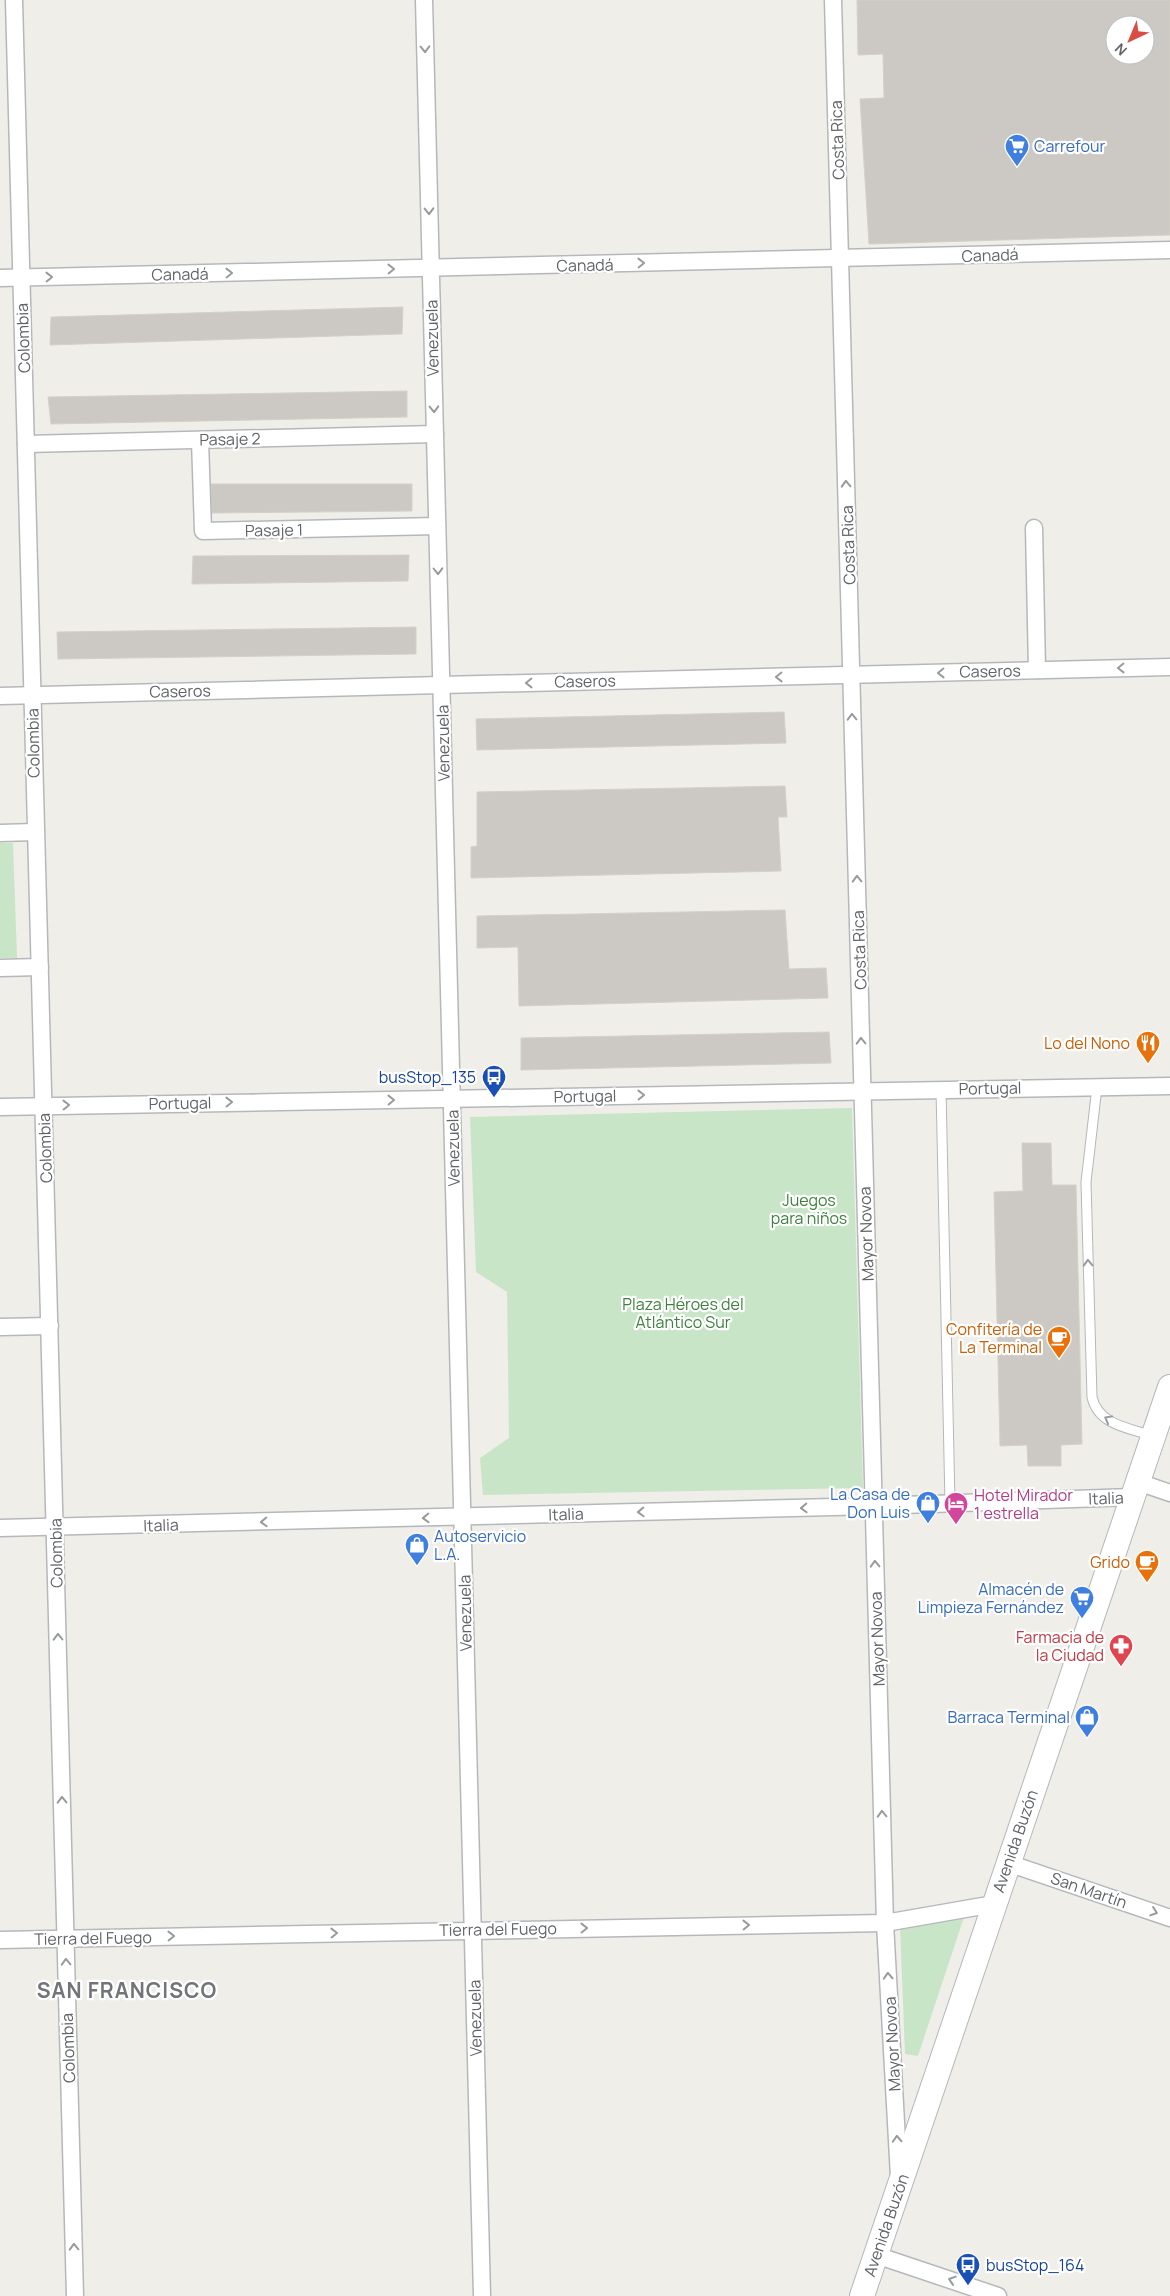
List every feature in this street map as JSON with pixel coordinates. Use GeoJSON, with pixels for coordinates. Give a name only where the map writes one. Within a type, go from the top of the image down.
{"type":"FeatureCollection","features":[{"type":"Feature","properties":{"kind":"main road","name":"Avenida Buzón"},"geometry":{"type":"LineString","coordinates":[[862,2296],[1170,1387]]}},
{"type":"Feature","properties":{"kind":"street","name":"Colombia"},"geometry":{"type":"LineString","coordinates":[[14,0],[76,2296]]}},
{"type":"Feature","properties":{"kind":"street","name":"Venezuela"},"geometry":{"type":"LineString","coordinates":[[424,0],[482,2296]]}},
{"type":"Feature","properties":{"kind":"street","name":"Costa Rica"},"geometry":{"type":"LineString","coordinates":[[833,0],[862,1090]]}},
{"type":"Feature","properties":{"kind":"street","name":"Canadá"},"geometry":{"type":"LineString","coordinates":[[0,278],[1170,250]]}},
{"type":"Feature","properties":{"kind":"street","name":"Pasaje 2"},"geometry":{"type":"LineString","coordinates":[[26,444],[435,434]]}},
{"type":"Feature","properties":{"kind":"street","name":"Pasaje 1"},"geometry":{"type":"LineString","coordinates":[[200,440],[203,531],[437,526]]}},
{"type":"Feature","properties":{"kind":"street"},"geometry":{"type":"LineString","coordinates":[[1034,528],[1037,670]]}},
{"type":"Feature","properties":{"kind":"street","name":"Caseros"},"geometry":{"type":"LineString","coordinates":[[0,696],[1170,667]]}},
{"type":"Feature","properties":{"kind":"street"},"geometry":{"type":"LineString","coordinates":[[0,833],[35,832]]}},
{"type":"Feature","properties":{"kind":"street"},"geometry":{"type":"LineString","coordinates":[[0,968],[40,967]]}},
{"type":"Feature","properties":{"kind":"street","name":"Portugal"},"geometry":{"type":"LineString","coordinates":[[0,1107],[862,1090],[1170,1086]]}},
{"type":"Feature","properties":{"kind":"street","name":"Mayor Novoa"},"geometry":{"type":"LineString","coordinates":[[862,1090],[885,1923],[899,2187]]}},
{"type":"Feature","properties":{"kind":"street"},"geometry":{"type":"LineString","coordinates":[[0,1327],[50,1326]]}},
{"type":"Feature","properties":{"kind":"street"},"geometry":{"type":"LineString","coordinates":[[1135,1490],[1170,1493]]}},
{"type":"Feature","properties":{"kind":"street","name":"Italia"},"geometry":{"type":"LineString","coordinates":[[0,1528],[874,1506],[950,1503],[1135,1490]]}},
{"type":"Feature","properties":{"kind":"street","name":"San Martín"},"geometry":{"type":"LineString","coordinates":[[1008,1863],[1170,1918]]}},
{"type":"Feature","properties":{"kind":"street","name":"Tierra del Fuego"},"geometry":{"type":"LineString","coordinates":[[0,1940],[885,1923],[994,1904]]}},
{"type":"Feature","properties":{"kind":"street"},"geometry":{"type":"LineString","coordinates":[[876,2255],[998,2296]]}},
{"type":"Feature","properties":{"kind":"lane"},"geometry":{"type":"LineString","coordinates":[[1097,1087],[1086,1182],[1092,1397],[1095,1408],[1105,1419],[1153,1436]]}},
{"type":"Feature","properties":{"kind":"lane"},"geometry":{"type":"LineString","coordinates":[[941,1089],[950,1503]]}},
{"type":"Feature","properties":{"kind":"green space"},"geometry":{"type":"Polygon","coordinates":[[[0,843],[13,843],[17,958],[0,958],[0,843]]]}},
{"type":"Feature","properties":{"kind":"green space","name":"Plaza Héroes del Atlántico Sur"},"geometry":{"type":"Polygon","coordinates":[[[852,1108],[863,1488],[483,1495],[480,1458],[509,1438],[507,1292],[476,1272],[470,1117],[852,1108]]]}},
{"type":"Feature","properties":{"kind":"green space"},"geometry":{"type":"Polygon","coordinates":[[[966,1911],[918,2056],[905,2054],[900,1926],[966,1911]]]}},
{"type":"Feature","properties":{"kind":"building","name":"Carrefour"},"geometry":{"type":"Polygon","coordinates":[[[857,0],[1170,0],[1170,235],[869,244],[860,99],[884,98],[883,54],[858,55],[857,0]]]}},
{"type":"Feature","properties":{"kind":"building"},"geometry":{"type":"Polygon","coordinates":[[[403,307],[402,334],[50,345],[51,317],[403,307]]]}},
{"type":"Feature","properties":{"kind":"building"},"geometry":{"type":"Polygon","coordinates":[[[407,391],[407,417],[51,424],[48,397],[407,391]]]}},
{"type":"Feature","properties":{"kind":"building"},"geometry":{"type":"Polygon","coordinates":[[[211,484],[412,484],[412,511],[212,513],[211,484]]]}},
{"type":"Feature","properties":{"kind":"building"},"geometry":{"type":"Polygon","coordinates":[[[409,555],[408,581],[192,584],[193,556],[409,555]]]}},
{"type":"Feature","properties":{"kind":"building"},"geometry":{"type":"Polygon","coordinates":[[[416,627],[416,654],[58,659],[57,632],[416,627]]]}},
{"type":"Feature","properties":{"kind":"building"},"geometry":{"type":"Polygon","coordinates":[[[784,712],[786,743],[477,750],[476,719],[784,712]]]}},
{"type":"Feature","properties":{"kind":"building"},"geometry":{"type":"Polygon","coordinates":[[[785,786],[787,817],[778,817],[781,871],[471,878],[471,847],[477,846],[477,792],[785,786]]]}},
{"type":"Feature","properties":{"kind":"building"},"geometry":{"type":"Polygon","coordinates":[[[785,910],[789,969],[826,968],[828,998],[519,1006],[518,947],[477,948],[477,916],[785,910]]]}},
{"type":"Feature","properties":{"kind":"building"},"geometry":{"type":"Polygon","coordinates":[[[829,1032],[831,1063],[521,1070],[521,1038],[829,1032]]]}},
{"type":"Feature","properties":{"kind":"building"},"geometry":{"type":"Polygon","coordinates":[[[1022,1143],[1051,1143],[1052,1185],[1076,1185],[1082,1444],[1061,1445],[1061,1466],[1028,1466],[1027,1445],[1000,1446],[994,1192],[1023,1191],[1022,1143]]]}},
{"type":"Feature","properties":{"kind":"place","name":"Carrefour"},"geometry":{"type":"Point","coordinates":[1017,167]}},
{"type":"Feature","properties":{"kind":"place","name":"Lo del Nono"},"geometry":{"type":"Point","coordinates":[1148,1064]}},
{"type":"Feature","properties":{"kind":"place","name":"busStop_135"},"geometry":{"type":"Point","coordinates":[494,1098]}},
{"type":"Feature","properties":{"kind":"place","name":"Confitería de La Terminal"},"geometry":{"type":"Point","coordinates":[1059,1359]}},
{"type":"Feature","properties":{"kind":"place","name":"La Casa de Don Luis"},"geometry":{"type":"Point","coordinates":[928,1524]}},
{"type":"Feature","properties":{"kind":"place","name":"Hotel Mirador 1 estrella"},"geometry":{"type":"Point","coordinates":[956,1525]}},
{"type":"Feature","properties":{"kind":"place","name":"Autoservicio L.A."},"geometry":{"type":"Point","coordinates":[417,1566]}},
{"type":"Feature","properties":{"kind":"place","name":"Grido"},"geometry":{"type":"Point","coordinates":[1147,1583]}},
{"type":"Feature","properties":{"kind":"place","name":"Almacén de Limpieza Fernández"},"geometry":{"type":"Point","coordinates":[1082,1619]}},
{"type":"Feature","properties":{"kind":"place","name":"Farmacia de la Ciudad"},"geometry":{"type":"Point","coordinates":[1121,1667]}},
{"type":"Feature","properties":{"kind":"place","name":"Barraca Terminal"},"geometry":{"type":"Point","coordinates":[1087,1738]}},
{"type":"Feature","properties":{"kind":"place","name":"busStop_164"},"geometry":{"type":"Point","coordinates":[968,2286]}},
{"type":"Feature","properties":{"kind":"district","name":"SAN FRANCISCO"},"geometry":{"type":"Point","coordinates":[127,1990]}},
{"type":"Feature","properties":{"kind":"park label","name":"Juegos para niños"},"geometry":{"type":"Point","coordinates":[809,1209]}}]}
